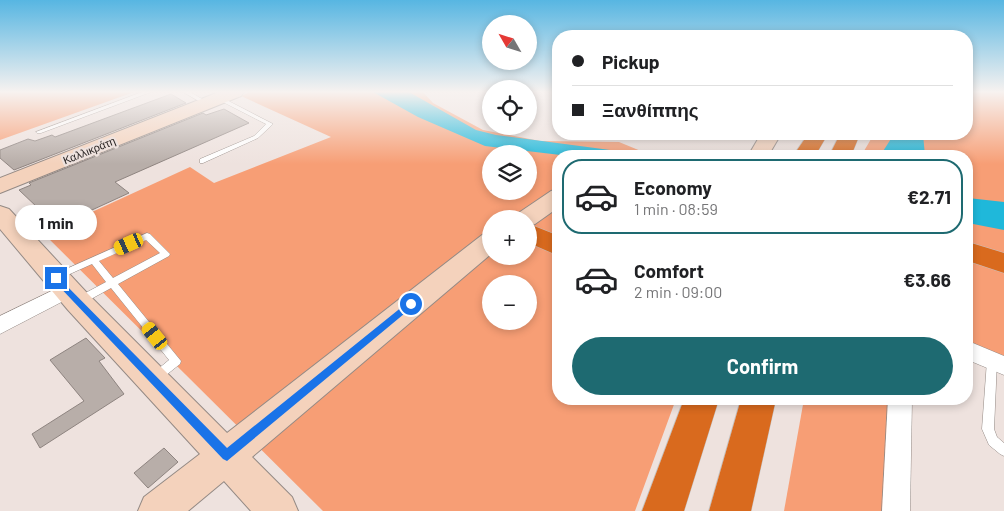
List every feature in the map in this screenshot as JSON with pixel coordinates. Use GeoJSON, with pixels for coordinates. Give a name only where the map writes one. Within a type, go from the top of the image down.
{"type":"FeatureCollection","features":[{"type":"Feature","properties":{"kind":"highway"},"geometry":{"type":"LineString","coordinates":[[537,237],[552,244]]}},
{"type":"Feature","properties":{"kind":"highway"},"geometry":{"type":"LineString","coordinates":[[973,252],[1004,263]]}},
{"type":"Feature","properties":{"kind":"highway"},"geometry":{"type":"LineString","coordinates":[[730,511],[756,405]]}},
{"type":"Feature","properties":{"kind":"highway"},"geometry":{"type":"LineString","coordinates":[[663,511],[695,410]]}},
{"type":"Feature","properties":{"kind":"street","name":"Καλλικράτη"},"geometry":{"type":"LineString","coordinates":[[0,186],[175,116]]}},
{"type":"Feature","properties":{"kind":"street"},"geometry":{"type":"LineString","coordinates":[[537,211],[552,201]]}},
{"type":"Feature","properties":{"kind":"street"},"geometry":{"type":"LineString","coordinates":[[0,214],[67,290],[152,380],[227,455],[278,511]]}},
{"type":"Feature","properties":{"kind":"street"},"geometry":{"type":"LineString","coordinates":[[158,511],[482,248]]}},
{"type":"Feature","properties":{"kind":"street"},"geometry":{"type":"LineString","coordinates":[[0,326],[67,290]]}},
{"type":"Feature","properties":{"kind":"street"},"geometry":{"type":"LineString","coordinates":[[973,352],[998,363]]}},
{"type":"Feature","properties":{"kind":"street"},"geometry":{"type":"LineString","coordinates":[[896,511],[900,405]]}},
{"type":"Feature","properties":{"kind":"lane"},"geometry":{"type":"LineString","coordinates":[[39,132],[83,116]]}},
{"type":"Feature","properties":{"kind":"lane"},"geometry":{"type":"LineString","coordinates":[[203,161],[256,137],[270,124],[254,116]]}},
{"type":"Feature","properties":{"kind":"lane"},"geometry":{"type":"LineString","coordinates":[[147,236],[166,254],[113,283],[67,290],[92,260],[147,236]]}},
{"type":"Feature","properties":{"kind":"lane"},"geometry":{"type":"LineString","coordinates":[[92,260],[113,283],[176,362],[152,380]]}},
{"type":"Feature","properties":{"kind":"lane"},"geometry":{"type":"LineString","coordinates":[[998,363],[988,429],[993,441],[1004,450]]}},
{"type":"Feature","properties":{"kind":"shaded area"},"geometry":{"type":"Polygon","coordinates":[[[0,116],[67,116],[0,140],[0,116]]]}},
{"type":"Feature","properties":{"kind":"shaded area"},"geometry":{"type":"Polygon","coordinates":[[[285,116],[457,116],[482,129],[482,135],[509,135],[540,141],[619,142],[638,150],[552,150],[552,405],[674,405],[635,511],[323,511],[44,234],[190,167],[214,183],[331,137],[285,116]]]}},
{"type":"Feature","properties":{"kind":"shaded area"},"geometry":{"type":"Polygon","coordinates":[[[973,116],[1004,116],[1004,256],[973,245],[973,150],[865,150],[870,140],[973,140],[973,116]]]}},
{"type":"Feature","properties":{"kind":"shaded area"},"geometry":{"type":"Polygon","coordinates":[[[973,261],[1004,273],[1004,357],[973,343],[973,261]]]}},
{"type":"Feature","properties":{"kind":"shaded area"},"geometry":{"type":"Polygon","coordinates":[[[803,405],[890,405],[883,511],[784,511],[803,405]]]}},
{"type":"Feature","properties":{"kind":"water"},"geometry":{"type":"Polygon","coordinates":[[[416,116],[451,116],[482,132],[482,135],[496,135],[610,150],[552,150],[552,154],[537,152],[537,145],[483,145],[416,116]]]}},
{"type":"Feature","properties":{"kind":"water"},"geometry":{"type":"Polygon","coordinates":[[[890,140],[924,140],[924,150],[884,150],[890,140]]]}},
{"type":"Feature","properties":{"kind":"water"},"geometry":{"type":"Polygon","coordinates":[[[973,199],[1004,202],[1004,230],[973,224],[973,199]]]}},
{"type":"Feature","properties":{"kind":"building"},"geometry":{"type":"Polygon","coordinates":[[[112,116],[153,116],[14,170],[0,158],[0,150],[28,139],[35,141],[52,135],[55,137],[112,116]]]}},
{"type":"Feature","properties":{"kind":"building"},"geometry":{"type":"Polygon","coordinates":[[[196,116],[236,116],[249,123],[115,182],[129,193],[57,226],[19,190],[31,185],[29,183],[196,116]]]}},
{"type":"Feature","properties":{"kind":"building"},"geometry":{"type":"Polygon","coordinates":[[[86,338],[105,358],[99,361],[124,394],[40,448],[32,434],[84,401],[50,360],[86,338]]]}},
{"type":"Feature","properties":{"kind":"building"},"geometry":{"type":"Polygon","coordinates":[[[164,448],[178,462],[148,488],[134,473],[164,448]]]}},
{"type":"Feature","properties":{"kind":"route"},"geometry":{"type":"LineString","coordinates":[[56,278],[227,455],[411,304]]}}]}
